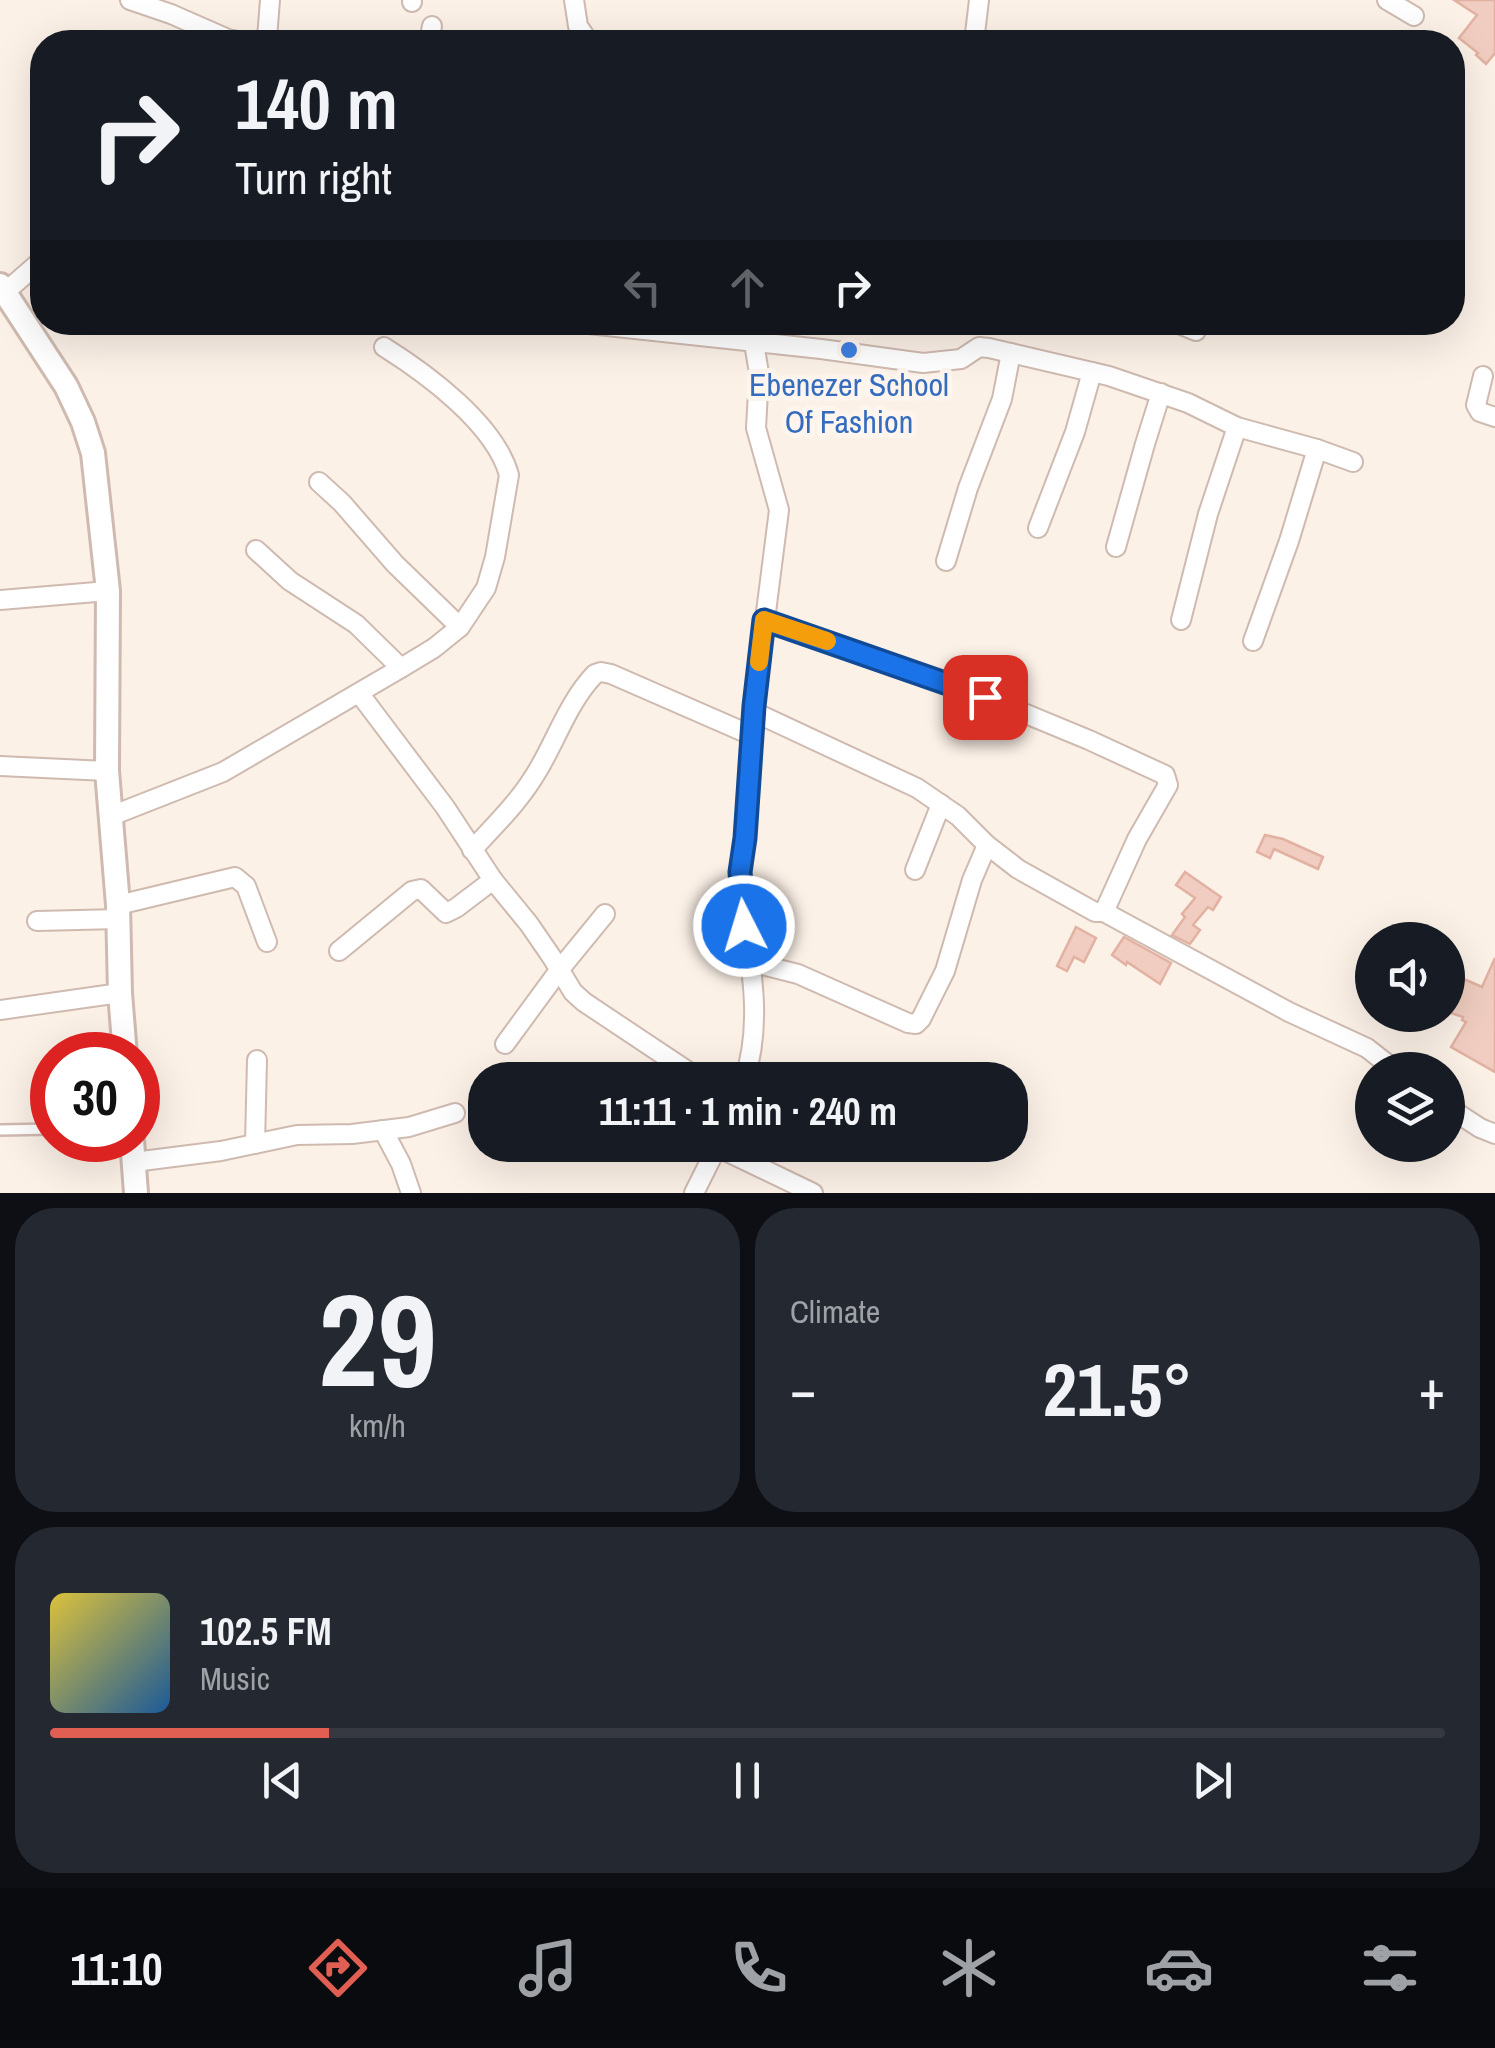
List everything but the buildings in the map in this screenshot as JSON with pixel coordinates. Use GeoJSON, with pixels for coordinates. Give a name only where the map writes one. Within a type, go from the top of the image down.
{"type":"FeatureCollection","features":[{"type":"Feature","properties":{"kind":"street"},"geometry":{"type":"LineString","coordinates":[[130,0],[207,30]]}},
{"type":"Feature","properties":{"kind":"street"},"geometry":{"type":"LineString","coordinates":[[268,30],[270,0]]}},
{"type":"Feature","properties":{"kind":"street"},"geometry":{"type":"LineString","coordinates":[[574,0],[581,30]]}},
{"type":"Feature","properties":{"kind":"street"},"geometry":{"type":"LineString","coordinates":[[976,30],[980,0]]}},
{"type":"Feature","properties":{"kind":"street"},"geometry":{"type":"LineString","coordinates":[[1388,0],[1414,16]]}},
{"type":"Feature","properties":{"kind":"street"},"geometry":{"type":"LineString","coordinates":[[30,269],[2,289],[30,331]]}},
{"type":"Feature","properties":{"kind":"street"},"geometry":{"type":"LineString","coordinates":[[32,335],[66,386],[93,453],[108,591],[107,772],[119,912],[123,1032]]}},
{"type":"Feature","properties":{"kind":"street"},"geometry":{"type":"LineString","coordinates":[[687,335],[923,363],[961,359],[979,347],[1092,372],[1161,393],[1237,428],[1317,448],[1353,462]]}},
{"type":"Feature","properties":{"kind":"street"},"geometry":{"type":"LineString","coordinates":[[747,1062],[754,999],[740,890],[754,712],[778,510],[756,428],[759,373],[756,335]]}},
{"type":"Feature","properties":{"kind":"street"},"geometry":{"type":"LineString","coordinates":[[111,816],[222,772],[360,693],[434,648],[460,626],[486,588],[509,474],[499,452],[463,408],[415,367],[384,348]]}},
{"type":"Feature","properties":{"kind":"street"},"geometry":{"type":"LineString","coordinates":[[946,562],[968,488],[1002,399],[1011,354]]}},
{"type":"Feature","properties":{"kind":"street"},"geometry":{"type":"LineString","coordinates":[[1038,528],[1075,432],[1092,372]]}},
{"type":"Feature","properties":{"kind":"street"},"geometry":{"type":"LineString","coordinates":[[1483,376],[1476,405],[1480,412],[1495,417]]}},
{"type":"Feature","properties":{"kind":"street"},"geometry":{"type":"LineString","coordinates":[[1116,547],[1161,393]]}},
{"type":"Feature","properties":{"kind":"street"},"geometry":{"type":"LineString","coordinates":[[1181,620],[1208,514],[1237,428]]}},
{"type":"Feature","properties":{"kind":"street"},"geometry":{"type":"LineString","coordinates":[[1253,641],[1317,448]]}},
{"type":"Feature","properties":{"kind":"street"},"geometry":{"type":"LineString","coordinates":[[319,482],[395,564],[460,626]]}},
{"type":"Feature","properties":{"kind":"street"},"geometry":{"type":"LineString","coordinates":[[256,550],[290,580],[356,624],[401,668]]}},
{"type":"Feature","properties":{"kind":"street"},"geometry":{"type":"LineString","coordinates":[[0,600],[108,591]]}},
{"type":"Feature","properties":{"kind":"street"},"geometry":{"type":"LineString","coordinates":[[764,620],[985,697],[1165,775],[1168,785],[1137,839],[1104,912]]}},
{"type":"Feature","properties":{"kind":"street"},"geometry":{"type":"LineString","coordinates":[[472,850],[521,798],[561,724],[595,674],[611,674],[752,736]]}},
{"type":"Feature","properties":{"kind":"street"},"geometry":{"type":"LineString","coordinates":[[360,693],[493,880],[529,924],[573,992],[674,1062]]}},
{"type":"Feature","properties":{"kind":"street"},"geometry":{"type":"LineString","coordinates":[[754,712],[917,788],[958,816],[986,845],[1053,890],[1095,912],[1104,912],[1372,1052]]}},
{"type":"Feature","properties":{"kind":"street"},"geometry":{"type":"LineString","coordinates":[[0,766],[107,772]]}},
{"type":"Feature","properties":{"kind":"street"},"geometry":{"type":"LineString","coordinates":[[914,870],[941,804]]}},
{"type":"Feature","properties":{"kind":"street"},"geometry":{"type":"LineString","coordinates":[[750,962],[798,974],[916,1024],[945,972],[986,845]]}},
{"type":"Feature","properties":{"kind":"street"},"geometry":{"type":"LineString","coordinates":[[37,921],[119,912],[236,877],[246,886],[267,942]]}},
{"type":"Feature","properties":{"kind":"street"},"geometry":{"type":"LineString","coordinates":[[339,951],[412,891],[421,889],[446,912],[493,880]]}},
{"type":"Feature","properties":{"kind":"street"},"geometry":{"type":"LineString","coordinates":[[505,1044],[604,914]]}},
{"type":"Feature","properties":{"kind":"street"},"geometry":{"type":"LineString","coordinates":[[0,1010],[120,993]]}},
{"type":"Feature","properties":{"kind":"street"},"geometry":{"type":"LineString","coordinates":[[255,1144],[257,1060]]}},
{"type":"Feature","properties":{"kind":"street"},"geometry":{"type":"LineString","coordinates":[[160,1151],[221,1152],[298,1135],[383,1130],[424,1123],[456,1112]]}},
{"type":"Feature","properties":{"kind":"street"},"geometry":{"type":"LineString","coordinates":[[1465,1118],[1495,1134]]}},
{"type":"Feature","properties":{"kind":"street"},"geometry":{"type":"LineString","coordinates":[[383,1130],[411,1193]]}},
{"type":"Feature","properties":{"kind":"street"},"geometry":{"type":"LineString","coordinates":[[134,1162],[136,1193]]}},
{"type":"Feature","properties":{"kind":"street"},"geometry":{"type":"LineString","coordinates":[[694,1193],[709,1162]]}},
{"type":"Feature","properties":{"kind":"street"},"geometry":{"type":"LineString","coordinates":[[749,1162],[812,1193]]}},
{"type":"Feature","properties":{"kind":"lane"},"geometry":{"type":"LineString","coordinates":[[0,1130],[30,1129]]}},
{"type":"Feature","properties":{"kind":"slow traffic"},"geometry":{"type":"LineString","coordinates":[[759,662],[764,620],[827,641]]}},
{"type":"Feature","properties":{"kind":"place","name":"Ebenezer School Of Fashion"},"geometry":{"type":"Point","coordinates":[849,350]}},
{"type":"Feature","properties":{"kind":"route"},"geometry":{"type":"LineString","coordinates":[[744,926],[740,872],[764,620],[985,697]]}}]}
